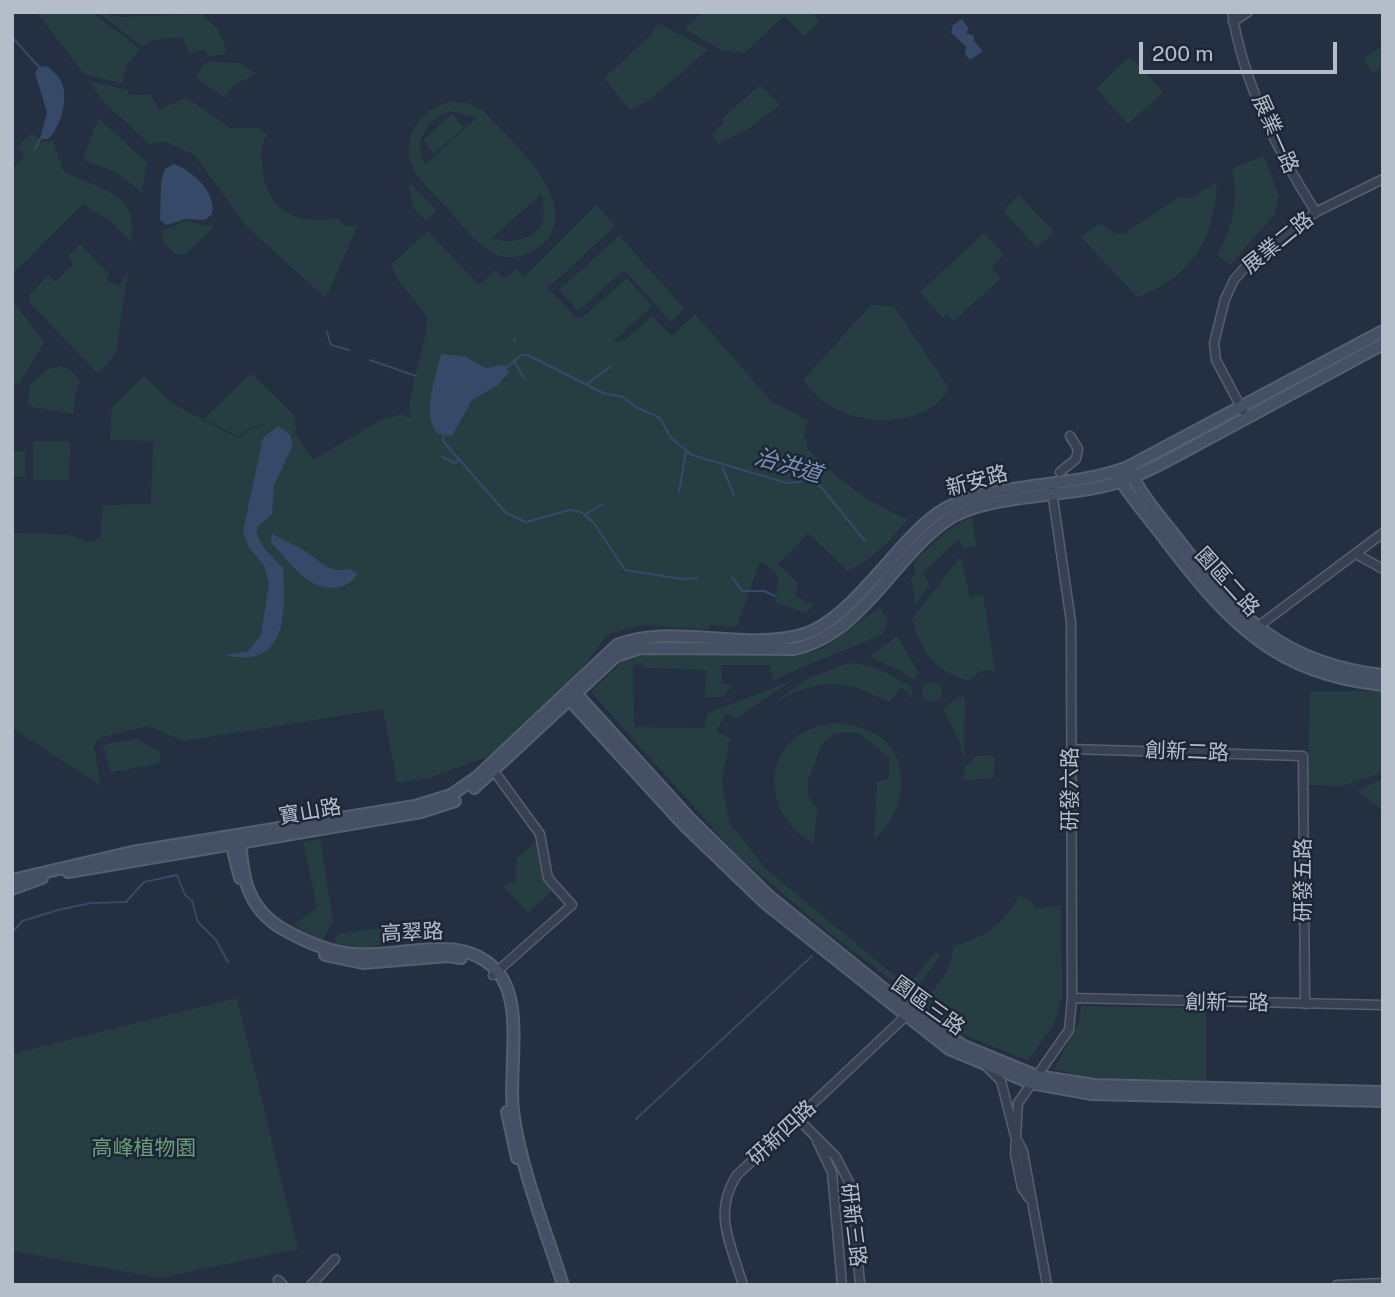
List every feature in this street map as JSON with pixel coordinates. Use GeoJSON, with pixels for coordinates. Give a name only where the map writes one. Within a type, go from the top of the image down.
{"type":"FeatureCollection","features":[{"type":"Feature","properties":{"kind":"street","name":"展業一路"},"geometry":{"type":"LineString","coordinates":[[1232,12],[1251,79],[1273,134],[1297,182],[1316,212]]}},
{"type":"Feature","properties":{"kind":"street"},"geometry":{"type":"LineString","coordinates":[[1233,22],[1248,12]]}},
{"type":"Feature","properties":{"kind":"street","name":"展業二路"},"geometry":{"type":"LineString","coordinates":[[1244,413],[1216,360],[1214,343],[1225,299],[1234,279],[1248,264],[1316,212],[1383,179]]}},
{"type":"Feature","properties":{"kind":"street","name":"新安路"},"geometry":{"type":"LineString","coordinates":[[1244,413],[1383,331]]}},
{"type":"Feature","properties":{"kind":"street","name":"新安路"},"geometry":{"type":"LineString","coordinates":[[570,694],[606,664],[629,650],[794,649],[819,641],[843,625],[946,521],[983,505],[1053,496],[1119,477],[1383,344]]}},
{"type":"Feature","properties":{"kind":"street"},"geometry":{"type":"LineString","coordinates":[[1060,472],[1073,463],[1078,453],[1070,436]]}},
{"type":"Feature","properties":{"kind":"street","name":"園區二路"},"geometry":{"type":"LineString","coordinates":[[1130,472],[1209,580],[1253,632],[1320,662],[1383,675]]}},
{"type":"Feature","properties":{"kind":"street","name":"新安路"},"geometry":{"type":"LineString","coordinates":[[570,694],[610,649],[628,640],[770,639],[808,633],[828,622],[933,516],[946,508],[976,497],[1051,484],[1119,477]]}},
{"type":"Feature","properties":{"kind":"street","name":"園區二路"},"geometry":{"type":"LineString","coordinates":[[1119,477],[1206,593],[1253,632],[1316,671],[1383,685]]}},
{"type":"Feature","properties":{"kind":"street","name":"研發六路"},"geometry":{"type":"LineString","coordinates":[[1015,1136],[1017,1103],[1069,1030],[1072,998],[1071,622],[1051,484]]}},
{"type":"Feature","properties":{"kind":"street"},"geometry":{"type":"LineString","coordinates":[[1253,632],[1383,533]]}},
{"type":"Feature","properties":{"kind":"street"},"geometry":{"type":"LineString","coordinates":[[1356,554],[1383,569]]}},
{"type":"Feature","properties":{"kind":"street","name":"寶山路"},"geometry":{"type":"LineString","coordinates":[[12,880],[235,839],[437,809],[458,799],[570,694]]}},
{"type":"Feature","properties":{"kind":"street","name":"園區三路"},"geometry":{"type":"LineString","coordinates":[[570,694],[727,868],[764,902],[909,1014],[949,1049],[983,1063],[1092,1094],[1383,1101]]}},
{"type":"Feature","properties":{"kind":"street","name":"創新二路"},"geometry":{"type":"LineString","coordinates":[[1071,749],[1303,756]]}},
{"type":"Feature","properties":{"kind":"street","name":"研發五路"},"geometry":{"type":"LineString","coordinates":[[1303,756],[1305,1004]]}},
{"type":"Feature","properties":{"kind":"street"},"geometry":{"type":"LineString","coordinates":[[492,768],[540,834],[548,878],[572,905],[495,973]]}},
{"type":"Feature","properties":{"kind":"street","name":"高翠路"},"geometry":{"type":"LineString","coordinates":[[235,839],[253,907],[260,921],[287,937],[340,960],[363,963],[448,956],[467,959],[495,973]]}},
{"type":"Feature","properties":{"kind":"street","name":"寶山路"},"geometry":{"type":"LineString","coordinates":[[12,889],[33,876]]}},
{"type":"Feature","properties":{"kind":"street"},"geometry":{"type":"LineString","coordinates":[[495,973],[505,1006],[506,1095],[510,1136],[555,1285]]}},
{"type":"Feature","properties":{"kind":"street"},"geometry":{"type":"LineString","coordinates":[[495,973],[508,989],[512,1008],[516,1121],[563,1285]]}},
{"type":"Feature","properties":{"kind":"street","name":"創新一路"},"geometry":{"type":"LineString","coordinates":[[1072,998],[1383,1005]]}},
{"type":"Feature","properties":{"kind":"street","name":"園區三路"},"geometry":{"type":"LineString","coordinates":[[909,1014],[964,1046],[1034,1079],[1119,1088],[1383,1092]]}},
{"type":"Feature","properties":{"kind":"street","name":"研新四路"},"geometry":{"type":"LineString","coordinates":[[743,1285],[722,1213],[726,1192],[737,1175],[909,1014]]}},
{"type":"Feature","properties":{"kind":"street"},"geometry":{"type":"LineString","coordinates":[[983,1063],[1000,1080],[1015,1136],[1023,1151],[1031,1183],[1029,1198],[1047,1285]]}},
{"type":"Feature","properties":{"kind":"street","name":"研新三路"},"geometry":{"type":"LineString","coordinates":[[797,1118],[836,1157],[852,1188],[860,1285]]}},
{"type":"Feature","properties":{"kind":"street","name":"研新三路"},"geometry":{"type":"LineString","coordinates":[[814,1136],[832,1172],[842,1285]]}},
{"type":"Feature","properties":{"kind":"street"},"geometry":{"type":"LineString","coordinates":[[311,1285],[335,1259]]}},
{"type":"Feature","properties":{"kind":"street"},"geometry":{"type":"LineString","coordinates":[[1337,1285],[1383,1283]]}},
{"type":"Feature","properties":{"kind":"green space"},"geometry":{"type":"Polygon","coordinates":[[[36,12],[92,12],[140,49],[127,64],[122,83],[85,75],[36,12]]]}},
{"type":"Feature","properties":{"kind":"green space"},"geometry":{"type":"Polygon","coordinates":[[[97,12],[122,17],[202,14],[217,28],[227,51],[224,55],[207,56],[206,50],[189,53],[182,37],[149,41],[143,47],[97,12]]]}},
{"type":"Feature","properties":{"kind":"green space"},"geometry":{"type":"Polygon","coordinates":[[[703,12],[812,12],[819,22],[804,36],[784,16],[744,53],[721,50],[685,29],[703,12]]]}},
{"type":"Feature","properties":{"kind":"green space"},"geometry":{"type":"Polygon","coordinates":[[[658,23],[708,50],[647,102],[630,110],[604,78],[652,34],[658,23]]]}},
{"type":"Feature","properties":{"kind":"green space"},"geometry":{"type":"Polygon","coordinates":[[[1383,45],[1383,68],[1372,73],[1364,59],[1383,45]]]}},
{"type":"Feature","properties":{"kind":"green space"},"geometry":{"type":"Polygon","coordinates":[[[1130,56],[1163,92],[1128,124],[1096,89],[1130,56]]]}},
{"type":"Feature","properties":{"kind":"green space"},"geometry":{"type":"Polygon","coordinates":[[[240,63],[256,74],[234,85],[225,98],[196,78],[203,64],[240,63]]]}},
{"type":"Feature","properties":{"kind":"green space"},"geometry":{"type":"Polygon","coordinates":[[[88,81],[128,90],[129,95],[151,95],[159,110],[186,97],[230,128],[260,128],[267,135],[261,153],[265,182],[277,205],[296,217],[323,220],[338,218],[345,226],[358,225],[326,298],[248,228],[194,155],[166,142],[149,144],[102,100],[88,81]]]}},
{"type":"Feature","properties":{"kind":"green space"},"geometry":{"type":"Polygon","coordinates":[[[760,85],[780,105],[748,129],[718,144],[712,134],[724,122],[722,119],[760,85]]]}},
{"type":"Feature","properties":{"kind":"green space"},"geometry":{"type":"Polygon","coordinates":[[[451,102],[469,103],[484,111],[535,168],[553,202],[555,218],[551,234],[537,248],[513,257],[502,256],[482,246],[417,175],[410,159],[411,137],[421,118],[440,105],[451,102]],[[450,111],[434,120],[424,132],[420,147],[425,165],[476,118],[450,111]],[[541,194],[491,239],[515,240],[533,234],[543,218],[541,194]]]}},
{"type":"Feature","properties":{"kind":"green space"},"geometry":{"type":"Polygon","coordinates":[[[452,114],[464,127],[434,154],[423,140],[452,114]]]}},
{"type":"Feature","properties":{"kind":"green space"},"geometry":{"type":"Polygon","coordinates":[[[98,118],[147,163],[142,193],[118,173],[83,160],[98,118]]]}},
{"type":"Feature","properties":{"kind":"green space"},"geometry":{"type":"Polygon","coordinates":[[[32,133],[42,142],[53,140],[63,171],[113,194],[122,202],[133,225],[131,242],[114,224],[83,204],[12,274],[12,169],[25,155],[17,147],[32,133]]]}},
{"type":"Feature","properties":{"kind":"green space"},"geometry":{"type":"Polygon","coordinates":[[[1264,156],[1279,196],[1275,214],[1230,265],[1217,255],[1227,234],[1235,202],[1232,168],[1264,156]]]}},
{"type":"Feature","properties":{"kind":"green space"},"geometry":{"type":"Polygon","coordinates":[[[409,182],[437,211],[426,221],[412,206],[409,182]]]}},
{"type":"Feature","properties":{"kind":"green space"},"geometry":{"type":"Polygon","coordinates":[[[1217,182],[1211,221],[1197,253],[1173,279],[1137,297],[1081,237],[1100,223],[1116,234],[1125,233],[1181,196],[1189,199],[1217,182]]]}},
{"type":"Feature","properties":{"kind":"green space"},"geometry":{"type":"Polygon","coordinates":[[[1019,195],[1054,232],[1037,248],[1003,211],[1019,195]]]}},
{"type":"Feature","properties":{"kind":"green space"},"geometry":{"type":"Polygon","coordinates":[[[596,205],[615,226],[548,288],[577,319],[583,317],[627,278],[652,306],[613,342],[625,340],[652,316],[672,336],[695,314],[772,402],[808,420],[803,437],[807,439],[807,448],[818,459],[841,480],[867,498],[908,519],[880,549],[847,571],[808,533],[778,564],[798,583],[795,596],[813,605],[805,613],[775,602],[777,578],[772,570],[760,562],[737,626],[710,625],[709,630],[640,625],[607,635],[577,675],[492,755],[429,778],[397,783],[383,709],[184,741],[147,726],[98,738],[94,747],[101,786],[12,728],[12,533],[69,535],[90,542],[100,538],[103,505],[151,504],[153,441],[110,440],[112,407],[144,375],[173,404],[238,438],[252,428],[273,422],[251,427],[238,436],[204,419],[251,373],[295,416],[296,431],[293,430],[313,460],[381,420],[403,414],[410,419],[412,393],[427,316],[398,280],[391,265],[428,231],[479,285],[496,270],[504,279],[516,269],[524,277],[596,205]]]}},
{"type":"Feature","properties":{"kind":"green space"},"geometry":{"type":"Polygon","coordinates":[[[186,221],[214,227],[185,255],[175,254],[164,242],[161,231],[186,221]]]}},
{"type":"Feature","properties":{"kind":"green space"},"geometry":{"type":"Polygon","coordinates":[[[984,233],[1004,255],[991,267],[1001,278],[954,321],[947,314],[943,318],[920,292],[984,233]]]}},
{"type":"Feature","properties":{"kind":"green space"},"geometry":{"type":"Polygon","coordinates":[[[619,236],[685,309],[671,322],[624,270],[578,311],[559,290],[619,236]]]}},
{"type":"Feature","properties":{"kind":"green space"},"geometry":{"type":"Polygon","coordinates":[[[80,244],[109,274],[106,280],[119,286],[128,270],[116,353],[98,374],[29,302],[30,294],[48,275],[55,282],[74,264],[68,256],[80,244]]]}},
{"type":"Feature","properties":{"kind":"green space"},"geometry":{"type":"Polygon","coordinates":[[[12,300],[44,342],[20,383],[12,384],[12,300]]]}},
{"type":"Feature","properties":{"kind":"green space"},"geometry":{"type":"Polygon","coordinates":[[[871,305],[894,306],[949,388],[940,401],[927,410],[895,419],[861,418],[831,407],[803,380],[871,305]]]}},
{"type":"Feature","properties":{"kind":"green space"},"geometry":{"type":"Polygon","coordinates":[[[60,366],[69,369],[80,381],[75,395],[74,414],[28,404],[30,385],[46,370],[60,366]]]}},
{"type":"Feature","properties":{"kind":"green space"},"geometry":{"type":"Polygon","coordinates":[[[33,441],[70,441],[69,480],[33,480],[33,441]]]}},
{"type":"Feature","properties":{"kind":"green space"},"geometry":{"type":"Polygon","coordinates":[[[12,451],[25,451],[25,477],[12,476],[12,451]]]}},
{"type":"Feature","properties":{"kind":"green space"},"geometry":{"type":"Polygon","coordinates":[[[972,517],[976,545],[964,548],[959,539],[923,573],[929,584],[916,605],[911,579],[915,574],[914,562],[949,529],[972,517]]]}},
{"type":"Feature","properties":{"kind":"green space"},"geometry":{"type":"Polygon","coordinates":[[[961,556],[970,598],[983,594],[995,670],[980,671],[969,681],[947,672],[931,659],[920,641],[912,619],[961,556]]]}},
{"type":"Feature","properties":{"kind":"green space"},"geometry":{"type":"Polygon","coordinates":[[[880,607],[888,621],[883,634],[773,681],[770,665],[721,665],[722,683],[732,685],[724,697],[705,697],[706,670],[644,668],[642,663],[633,666],[634,727],[704,728],[708,713],[793,680],[735,719],[726,714],[716,731],[730,739],[722,781],[729,822],[765,868],[907,986],[936,952],[941,955],[911,995],[828,932],[737,855],[591,692],[625,659],[643,655],[798,656],[822,649],[880,607]]]}},
{"type":"Feature","properties":{"kind":"green space"},"geometry":{"type":"Polygon","coordinates":[[[897,636],[919,673],[914,680],[900,670],[870,657],[897,636]]]}},
{"type":"Feature","properties":{"kind":"green space"},"geometry":{"type":"Polygon","coordinates":[[[848,663],[873,667],[896,678],[911,687],[913,699],[901,687],[890,702],[858,689],[831,684],[804,689],[772,704],[806,679],[848,663]]]}},
{"type":"Feature","properties":{"kind":"green space"},"geometry":{"type":"Polygon","coordinates":[[[932,682],[939,685],[942,692],[939,699],[932,702],[925,699],[922,692],[925,685],[932,682]]]}},
{"type":"Feature","properties":{"kind":"green space"},"geometry":{"type":"Polygon","coordinates":[[[1310,691],[1383,691],[1383,772],[1341,786],[1308,785],[1310,691]]]}},
{"type":"Feature","properties":{"kind":"green space"},"geometry":{"type":"Polygon","coordinates":[[[959,696],[965,698],[964,760],[959,740],[943,709],[959,696]]]}},
{"type":"Feature","properties":{"kind":"green space"},"geometry":{"type":"Polygon","coordinates":[[[839,722],[872,732],[888,745],[901,772],[899,802],[885,829],[874,839],[877,781],[889,779],[889,758],[859,733],[836,733],[823,742],[808,781],[808,796],[817,809],[814,843],[801,835],[781,811],[774,781],[777,766],[783,752],[799,735],[815,727],[839,722]]]}},
{"type":"Feature","properties":{"kind":"green space"},"geometry":{"type":"Polygon","coordinates":[[[136,739],[160,752],[159,764],[111,772],[103,747],[106,744],[136,739]]]}},
{"type":"Feature","properties":{"kind":"green space"},"geometry":{"type":"Polygon","coordinates":[[[991,755],[995,758],[993,778],[963,780],[965,767],[976,756],[991,755]]]}},
{"type":"Feature","properties":{"kind":"green space"},"geometry":{"type":"Polygon","coordinates":[[[1383,779],[1383,811],[1357,790],[1383,779]]]}},
{"type":"Feature","properties":{"kind":"green space"},"geometry":{"type":"Polygon","coordinates":[[[320,839],[333,921],[322,941],[293,925],[317,908],[303,842],[320,839]]]}},
{"type":"Feature","properties":{"kind":"green space"},"geometry":{"type":"Polygon","coordinates":[[[538,840],[554,889],[528,913],[503,886],[515,882],[517,858],[538,840]]]}},
{"type":"Feature","properties":{"kind":"green space"},"geometry":{"type":"Polygon","coordinates":[[[1019,896],[1031,900],[1036,909],[1061,905],[1062,998],[1054,1024],[1028,1061],[960,1033],[922,1004],[947,970],[953,946],[975,939],[1000,923],[1019,896]]]}},
{"type":"Feature","properties":{"kind":"green space"},"geometry":{"type":"Polygon","coordinates":[[[386,927],[388,943],[357,949],[333,946],[338,934],[386,927]]]}},
{"type":"Feature","properties":{"kind":"green space","name":"高峰植物園"},"geometry":{"type":"Polygon","coordinates":[[[237,998],[298,1249],[160,1278],[12,1251],[12,1054],[237,998]]]}},
{"type":"Feature","properties":{"kind":"green space"},"geometry":{"type":"Polygon","coordinates":[[[1081,1006],[1206,1008],[1206,1080],[1089,1078],[1054,1069],[1079,1023],[1081,1006]]]}},
{"type":"Feature","properties":{"kind":"water"},"geometry":{"type":"Polygon","coordinates":[[[962,19],[969,29],[966,33],[974,36],[974,41],[983,51],[970,60],[965,54],[966,46],[951,33],[953,25],[962,19]]]}},
{"type":"Feature","properties":{"kind":"water"},"geometry":{"type":"Polygon","coordinates":[[[47,66],[63,85],[64,102],[53,134],[48,139],[40,139],[47,112],[35,73],[39,67],[47,66]]]}},
{"type":"Feature","properties":{"kind":"water"},"geometry":{"type":"Polygon","coordinates":[[[174,164],[202,183],[211,198],[212,214],[205,220],[185,219],[167,225],[160,220],[161,182],[165,169],[174,164]]]}},
{"type":"Feature","properties":{"kind":"water"},"geometry":{"type":"Polygon","coordinates":[[[441,354],[464,356],[486,368],[504,365],[509,372],[498,385],[472,400],[452,436],[437,433],[430,415],[431,395],[441,354]]]}},
{"type":"Feature","properties":{"kind":"water"},"geometry":{"type":"Polygon","coordinates":[[[278,426],[290,435],[293,445],[274,485],[272,514],[257,530],[260,542],[283,568],[282,620],[271,646],[260,654],[245,657],[224,655],[247,652],[261,635],[269,584],[264,565],[249,548],[243,531],[263,438],[278,426]]]}},
{"type":"Feature","properties":{"kind":"water"},"geometry":{"type":"Polygon","coordinates":[[[272,534],[330,568],[350,569],[357,574],[350,583],[342,586],[328,588],[309,581],[271,543],[272,534]]]}},
{"type":"Feature","properties":{"kind":"waterway"},"geometry":{"type":"LineString","coordinates":[[12,37],[39,67]]}},
{"type":"Feature","properties":{"kind":"waterway"},"geometry":{"type":"LineString","coordinates":[[35,149],[40,139]]}},
{"type":"Feature","properties":{"kind":"waterway"},"geometry":{"type":"LineString","coordinates":[[327,332],[331,345],[349,350]]}},
{"type":"Feature","properties":{"kind":"waterway","name":"治洪道"},"geometry":{"type":"LineString","coordinates":[[506,368],[521,355],[528,355],[603,393],[623,397],[636,407],[660,418],[671,438],[692,455],[787,483],[808,481],[821,487],[865,541]]}},
{"type":"Feature","properties":{"kind":"waterway"},"geometry":{"type":"LineString","coordinates":[[370,360],[416,376]]}},
{"type":"Feature","properties":{"kind":"waterway","name":"治洪道"},"geometry":{"type":"LineString","coordinates":[[514,361],[524,378]]}},
{"type":"Feature","properties":{"kind":"waterway","name":"治洪道"},"geometry":{"type":"LineString","coordinates":[[587,384],[611,366]]}},
{"type":"Feature","properties":{"kind":"waterway","name":"治洪道"},"geometry":{"type":"LineString","coordinates":[[444,434],[443,441],[506,513],[526,522],[569,510],[581,512],[594,523],[625,570],[682,579],[697,578]]}},
{"type":"Feature","properties":{"kind":"waterway","name":"治洪道"},"geometry":{"type":"LineString","coordinates":[[679,492],[686,451]]}},
{"type":"Feature","properties":{"kind":"waterway","name":"治洪道"},"geometry":{"type":"LineString","coordinates":[[442,457],[455,463],[459,460]]}},
{"type":"Feature","properties":{"kind":"waterway","name":"治洪道"},"geometry":{"type":"LineString","coordinates":[[722,467],[734,495]]}},
{"type":"Feature","properties":{"kind":"waterway","name":"治洪道"},"geometry":{"type":"LineString","coordinates":[[584,515],[603,504]]}},
{"type":"Feature","properties":{"kind":"waterway"},"geometry":{"type":"LineString","coordinates":[[732,577],[742,591],[764,591],[775,596]]}},
{"type":"Feature","properties":{"kind":"waterway"},"geometry":{"type":"LineString","coordinates":[[12,933],[22,921],[58,910],[91,903],[126,902],[144,882],[177,875],[185,895],[192,901],[198,922],[216,940],[228,962]]}},
{"type":"Feature","properties":{"kind":"waterway"},"geometry":{"type":"LineString","coordinates":[[636,1119],[812,956]]}}]}
